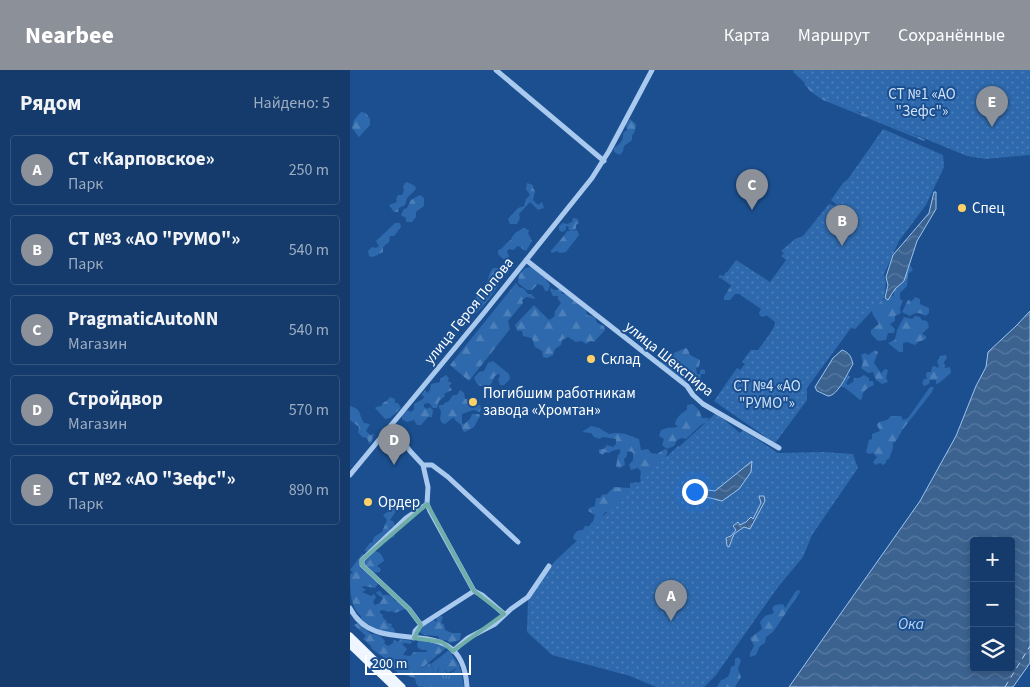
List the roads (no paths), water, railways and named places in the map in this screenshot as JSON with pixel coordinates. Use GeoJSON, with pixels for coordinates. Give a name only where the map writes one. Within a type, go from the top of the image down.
{"type":"FeatureCollection","features":[{"type":"Feature","properties":{"kind":"main road"},"geometry":{"type":"LineString","coordinates":[[350,636],[402,687]]}},
{"type":"Feature","properties":{"kind":"main road"},"geometry":{"type":"LineString","coordinates":[[350,644],[394,687]]}},
{"type":"Feature","properties":{"kind":"street"},"geometry":{"type":"LineString","coordinates":[[496,70],[604,161]]}},
{"type":"Feature","properties":{"kind":"street","name":"улица Героя Попова"},"geometry":{"type":"LineString","coordinates":[[350,475],[592,178],[604,161],[652,70]]}},
{"type":"Feature","properties":{"kind":"street","name":"улица Шекспира"},"geometry":{"type":"LineString","coordinates":[[526,260],[687,386],[703,404],[779,448]]}},
{"type":"Feature","properties":{"kind":"street"},"geometry":{"type":"LineString","coordinates":[[391,425],[423,465],[428,487],[428,504],[474,590],[504,614]]}},
{"type":"Feature","properties":{"kind":"street"},"geometry":{"type":"LineString","coordinates":[[423,465],[432,465],[448,477],[518,542]]}},
{"type":"Feature","properties":{"kind":"street"},"geometry":{"type":"LineString","coordinates":[[421,625],[409,609],[362,565],[362,560],[406,518],[428,504]]}},
{"type":"Feature","properties":{"kind":"street"},"geometry":{"type":"LineString","coordinates":[[454,651],[468,638],[495,624],[504,614],[528,597],[549,566]]}},
{"type":"Feature","properties":{"kind":"street"},"geometry":{"type":"LineString","coordinates":[[414,638],[414,631],[421,625],[474,590]]}},
{"type":"Feature","properties":{"kind":"street"},"geometry":{"type":"LineString","coordinates":[[351,611],[360,621],[374,631],[394,637],[432,639],[442,642],[454,651],[461,662],[467,687]]}},
{"type":"Feature","properties":{"kind":"water"},"geometry":{"type":"Polygon","coordinates":[[[934,192],[936,192],[936,209],[917,241],[904,281],[895,289],[888,300],[885,298],[888,285],[886,277],[893,255],[929,213],[934,192]]]}},
{"type":"Feature","properties":{"kind":"water","name":"Ока"},"geometry":{"type":"Polygon","coordinates":[[[1030,311],[1030,663],[1013,687],[789,687],[920,501],[956,436],[976,386],[986,367],[988,352],[1030,311]]]}},
{"type":"Feature","properties":{"kind":"water"},"geometry":{"type":"Polygon","coordinates":[[[842,350],[847,352],[853,364],[839,388],[832,395],[828,396],[817,391],[815,387],[833,358],[842,350]]]}},
{"type":"Feature","properties":{"kind":"water"},"geometry":{"type":"Polygon","coordinates":[[[752,461],[751,472],[739,489],[722,501],[706,497],[703,492],[708,490],[715,491],[752,461]]]}},
{"type":"Feature","properties":{"kind":"water"},"geometry":{"type":"Polygon","coordinates":[[[759,496],[764,496],[765,501],[750,529],[744,527],[734,534],[729,547],[727,546],[726,538],[731,536],[736,530],[733,526],[738,522],[740,525],[746,522],[751,517],[753,519],[761,503],[759,496]]]}},
{"type":"Feature","properties":{"kind":"place","name":"СТ №2 «АО \"Зефс\"»"},"geometry":{"type":"Point","coordinates":[992,127]}},
{"type":"Feature","properties":{"kind":"place","name":"Спец"},"geometry":{"type":"Point","coordinates":[962,208]}},
{"type":"Feature","properties":{"kind":"place","name":"PragmaticAutoNN"},"geometry":{"type":"Point","coordinates":[752,210]}},
{"type":"Feature","properties":{"kind":"place","name":"СТ №3 «АО \"РУМО\"»"},"geometry":{"type":"Point","coordinates":[842,246]}},
{"type":"Feature","properties":{"kind":"place","name":"Склад"},"geometry":{"type":"Point","coordinates":[591,359]}},
{"type":"Feature","properties":{"kind":"place","name":"Погибшим работникам завода «Хромтан»"},"geometry":{"type":"Point","coordinates":[473,402]}},
{"type":"Feature","properties":{"kind":"place","name":"Стройдвор"},"geometry":{"type":"Point","coordinates":[394,465]}},
{"type":"Feature","properties":{"kind":"place","name":"Ордер"},"geometry":{"type":"Point","coordinates":[368,502]}},
{"type":"Feature","properties":{"kind":"place","name":"СТ «Карповское»"},"geometry":{"type":"Point","coordinates":[671,621]}},
{"type":"Feature","properties":{"kind":"park label","name":"СТ №1 «АО \"Зефс\"»"},"geometry":{"type":"Point","coordinates":[922,102]}},
{"type":"Feature","properties":{"kind":"park label","name":"СТ №4 «АО \"РУМО\"»"},"geometry":{"type":"Point","coordinates":[767,394]}}]}
